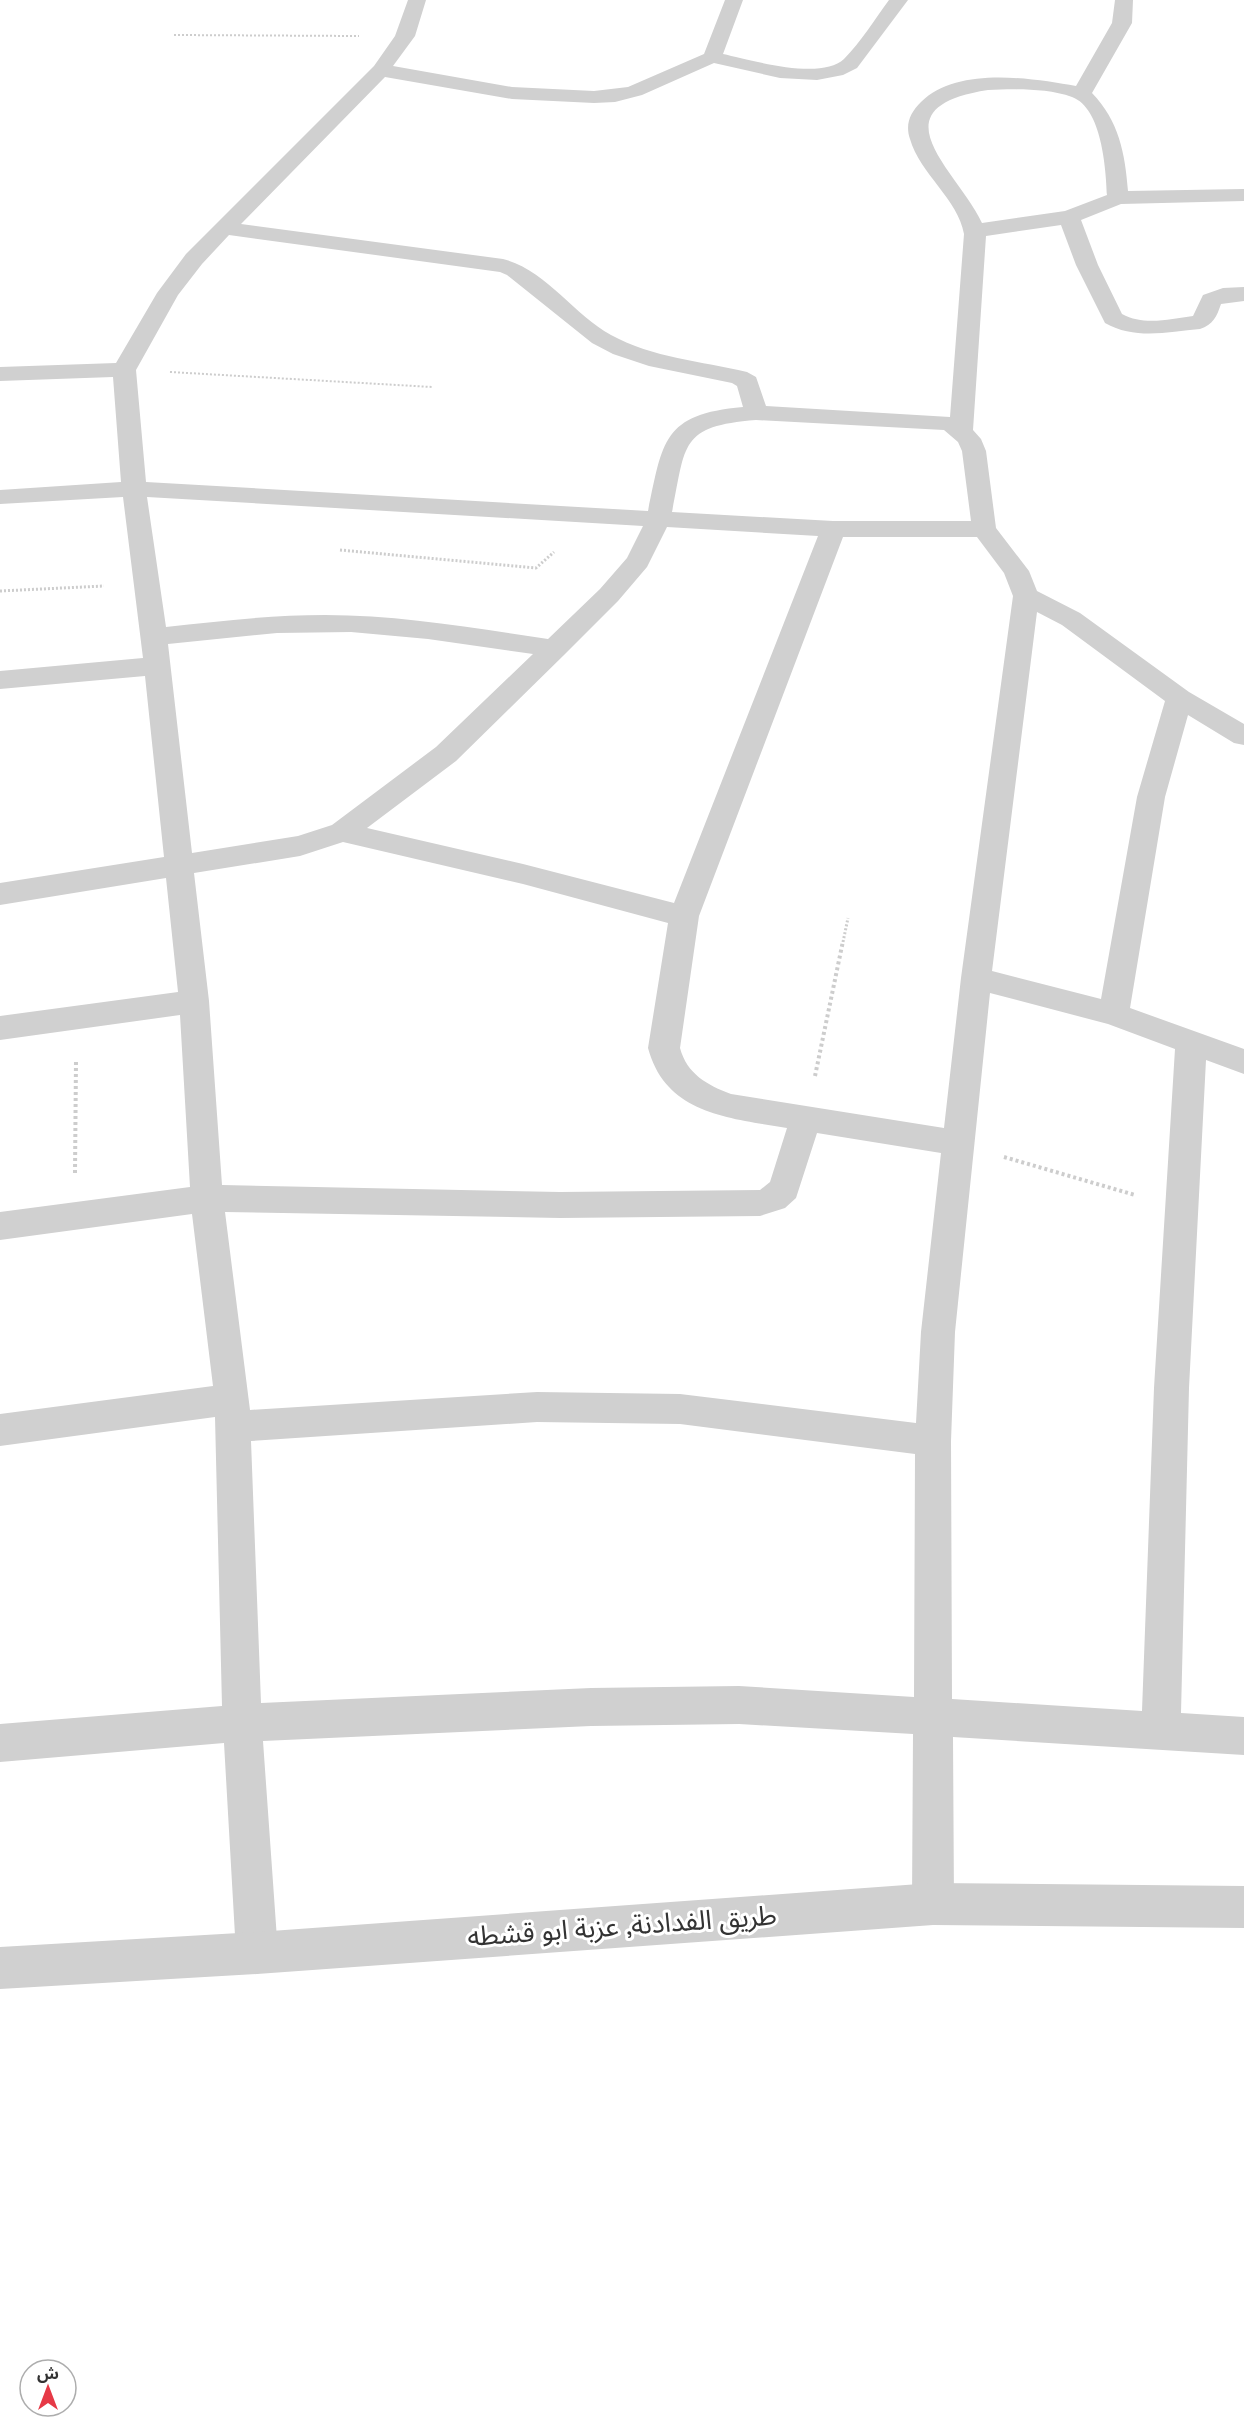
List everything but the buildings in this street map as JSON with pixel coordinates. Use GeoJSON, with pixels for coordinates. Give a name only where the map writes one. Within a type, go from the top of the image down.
{"type":"FeatureCollection","features":[{"type":"Feature","properties":{"kind":"street"},"geometry":{"type":"LineString","coordinates":[[257,1953],[242,1723],[233,1413],[207,1198],[194,1001],[154,637],[134,489],[124,370],[168,293],[222,228],[381,70],[405,36],[417,0]]}},
{"type":"Feature","properties":{"kind":"street"},"geometry":{"type":"LineString","coordinates":[[712,57],[734,0]]}},
{"type":"Feature","properties":{"kind":"street"},"geometry":{"type":"LineString","coordinates":[[381,70],[512,93],[605,96],[635,91],[712,57],[780,72],[817,74],[836,71],[850,64],[899,0]]}},
{"type":"Feature","properties":{"kind":"street"},"geometry":{"type":"LineString","coordinates":[[1081,94],[1122,23],[1124,0]]}},
{"type":"Feature","properties":{"kind":"street"},"geometry":{"type":"LineString","coordinates":[[961,430],[971,336],[974,231],[962,205],[926,155],[917,134],[920,115],[939,99],[969,88],[1004,82],[1040,84],[1081,94],[1096,109],[1107,128],[1114,154],[1118,198]]}},
{"type":"Feature","properties":{"kind":"street"},"geometry":{"type":"LineString","coordinates":[[974,231],[1069,217],[1118,198],[1244,195]]}},
{"type":"Feature","properties":{"kind":"street"},"geometry":{"type":"LineString","coordinates":[[1069,217],[1087,265],[1113,318],[1120,324],[1139,327],[1200,322],[1206,316],[1211,300],[1223,295],[1244,294]]}},
{"type":"Feature","properties":{"kind":"street"},"geometry":{"type":"LineString","coordinates":[[222,228],[514,270],[592,332],[621,349],[649,359],[739,377],[748,382],[756,413]]}},
{"type":"Feature","properties":{"kind":"street"},"geometry":{"type":"LineString","coordinates":[[0,374],[124,370]]}},
{"type":"Feature","properties":{"kind":"street"},"geometry":{"type":"LineString","coordinates":[[0,894],[300,846],[342,832],[446,754],[609,596],[638,561],[658,520],[675,447],[686,431],[719,416],[756,413],[936,422],[961,430],[969,439],[974,451],[984,529],[1016,571],[1026,596],[1009,741],[976,978],[938,1332],[933,1441],[933,1904]]}},
{"type":"Feature","properties":{"kind":"street"},"geometry":{"type":"LineString","coordinates":[[0,497],[134,489],[833,529],[984,529]]}},
{"type":"Feature","properties":{"kind":"street"},"geometry":{"type":"LineString","coordinates":[[833,529],[684,916],[664,1048],[666,1062],[679,1081],[701,1096],[730,1106],[957,1143]]}},
{"type":"Feature","properties":{"kind":"street"},"geometry":{"type":"LineString","coordinates":[[1026,596],[1071,619],[1179,698],[1244,736]]}},
{"type":"Feature","properties":{"kind":"street"},"geometry":{"type":"LineString","coordinates":[[154,637],[270,625],[349,624],[434,631],[555,649]]}},
{"type":"Feature","properties":{"kind":"street"},"geometry":{"type":"LineString","coordinates":[[0,680],[156,666]]}},
{"type":"Feature","properties":{"kind":"street"},"geometry":{"type":"LineString","coordinates":[[1114,1014],[1151,797],[1179,698]]}},
{"type":"Feature","properties":{"kind":"street"},"geometry":{"type":"LineString","coordinates":[[342,832],[501,868],[684,916]]}},
{"type":"Feature","properties":{"kind":"street"},"geometry":{"type":"LineString","coordinates":[[976,978],[1114,1014],[1191,1045],[1244,1062]]}},
{"type":"Feature","properties":{"kind":"street"},"geometry":{"type":"LineString","coordinates":[[0,1028],[194,1001]]}},
{"type":"Feature","properties":{"kind":"street"},"geometry":{"type":"LineString","coordinates":[[1161,1731],[1168,1436],[1179,1208],[1191,1045]]}},
{"type":"Feature","properties":{"kind":"street"},"geometry":{"type":"LineString","coordinates":[[0,1226],[74,1218],[207,1198],[560,1205],[760,1203],[773,1199],[784,1189],[806,1118]]}},
{"type":"Feature","properties":{"kind":"street"},"geometry":{"type":"LineString","coordinates":[[0,1430],[233,1413],[537,1407],[680,1409],[933,1441]]}},
{"type":"Feature","properties":{"kind":"street"},"geometry":{"type":"LineString","coordinates":[[0,1743],[242,1723],[591,1707],[739,1705],[1244,1736]]}},
{"type":"Feature","properties":{"kind":"street","name":"طريق الفدادنة, عزبة ابو قشطه"},"geometry":{"type":"LineString","coordinates":[[0,1968],[257,1953],[933,1904],[1244,1907]]}},
{"type":"Feature","properties":{"kind":"path"},"geometry":{"type":"LineString","coordinates":[[174,35],[405,36]]}},
{"type":"Feature","properties":{"kind":"path"},"geometry":{"type":"LineString","coordinates":[[124,370],[432,387]]}},
{"type":"Feature","properties":{"kind":"path"},"geometry":{"type":"LineString","coordinates":[[340,550],[536,568],[559,548],[555,514]]}},
{"type":"Feature","properties":{"kind":"path"},"geometry":{"type":"LineString","coordinates":[[0,591],[147,584]]}},
{"type":"Feature","properties":{"kind":"path"},"geometry":{"type":"LineString","coordinates":[[806,1118],[848,918]]}},
{"type":"Feature","properties":{"kind":"path"},"geometry":{"type":"LineString","coordinates":[[74,1218],[77,1019]]}},
{"type":"Feature","properties":{"kind":"path"},"geometry":{"type":"LineString","coordinates":[[957,1143],[1179,1208]]}}]}
